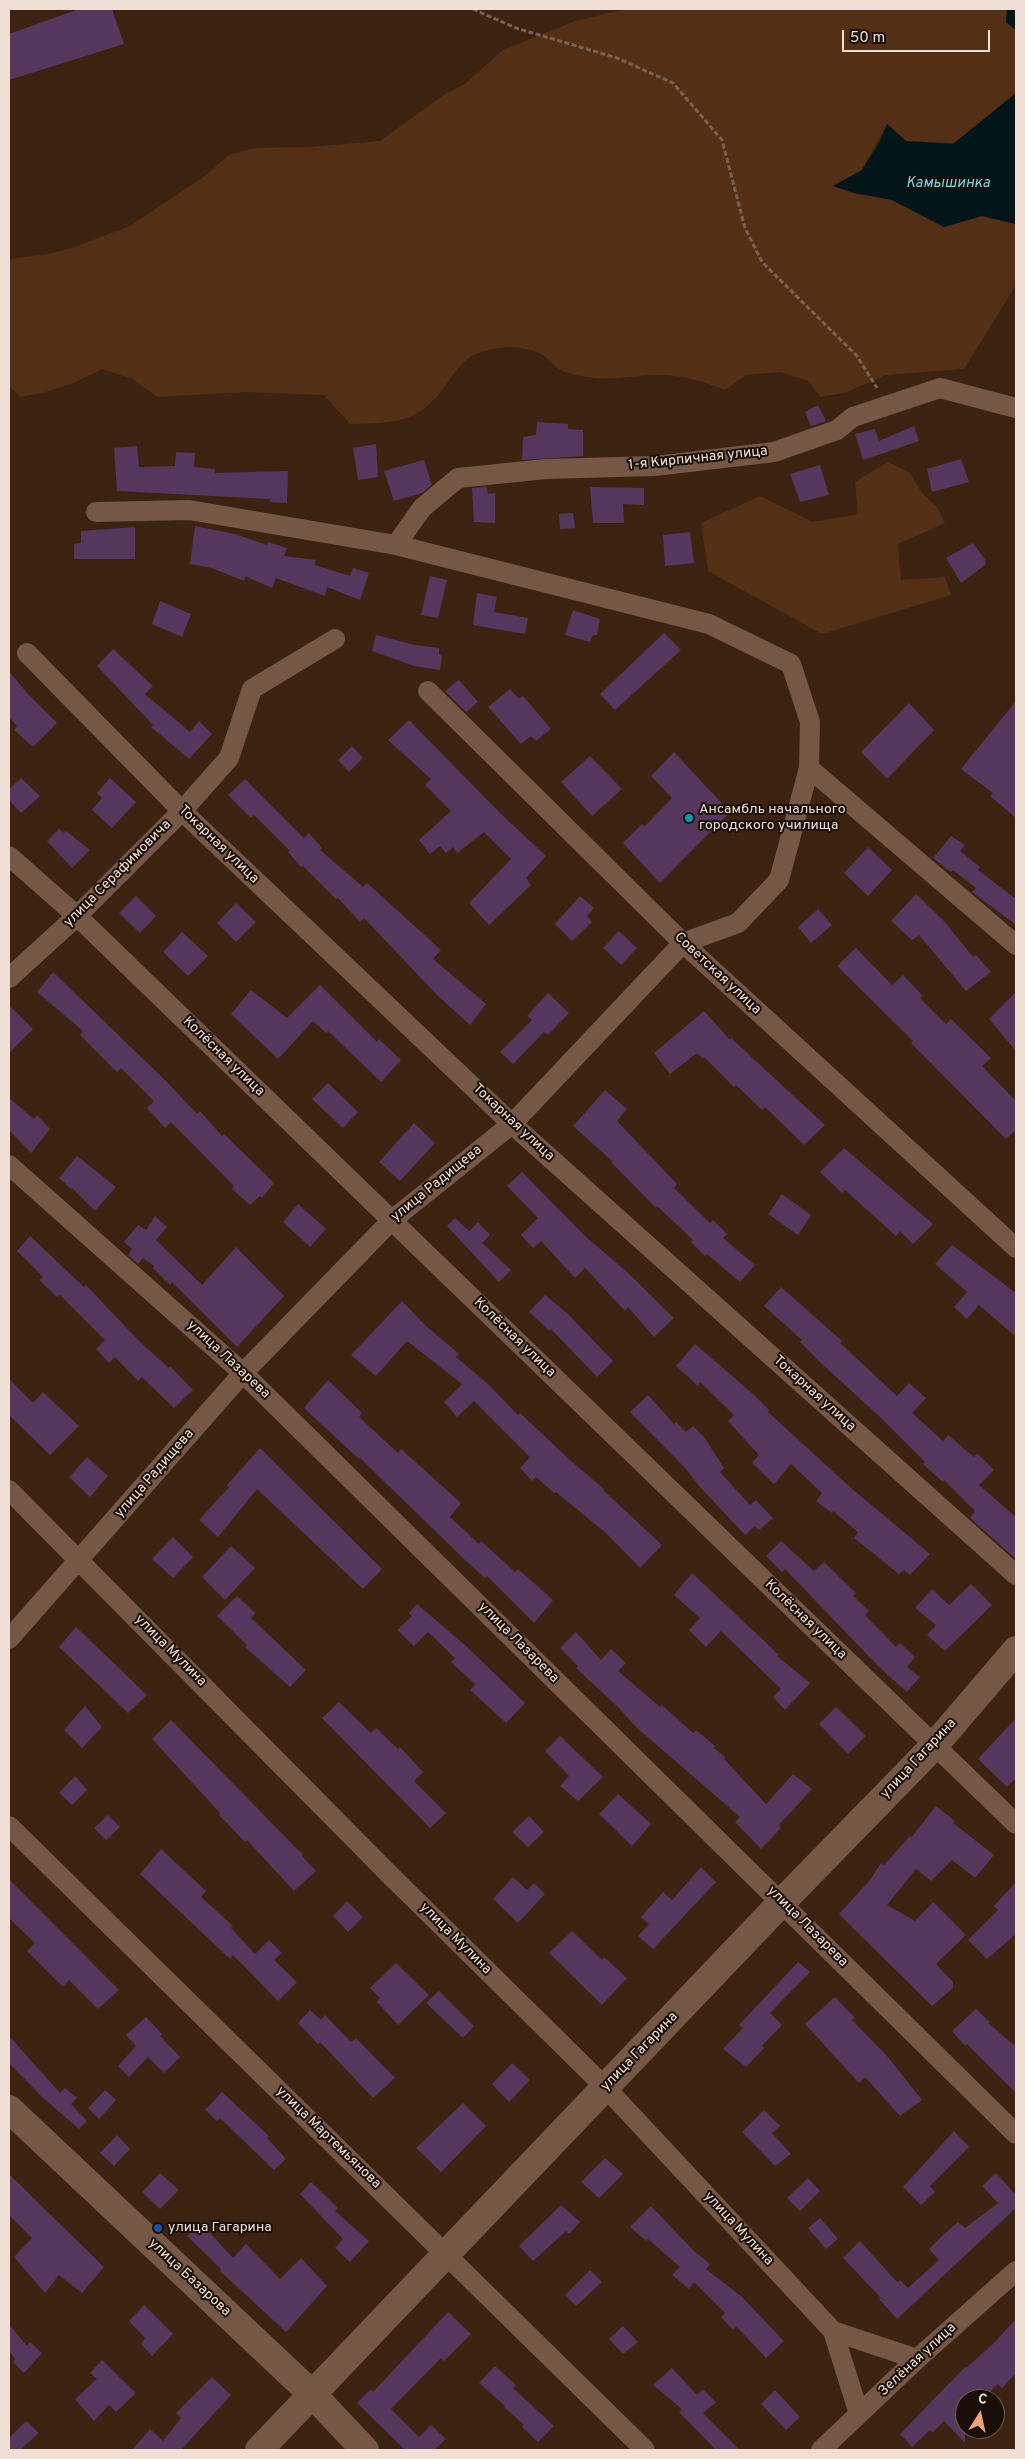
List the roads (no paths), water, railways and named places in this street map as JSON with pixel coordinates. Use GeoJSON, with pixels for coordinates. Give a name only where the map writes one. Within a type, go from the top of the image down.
{"type":"FeatureCollection","features":[{"type":"Feature","properties":{"kind":"street","name":"1-я Кирпичная улица"},"geometry":{"type":"LineString","coordinates":[[396,545],[422,508],[458,478],[546,469],[655,466],[774,452],[837,430],[853,416],[940,388],[1016,408]]}},
{"type":"Feature","properties":{"kind":"street","name":"улица Радищева"},"geometry":{"type":"LineString","coordinates":[[9,1639],[243,1373],[392,1220],[512,1124],[682,943],[738,923],[779,880],[809,768],[810,722],[791,664],[709,624],[396,545],[189,510],[96,512]]}},
{"type":"Feature","properties":{"kind":"street","name":"улица Серафимовича"},"geometry":{"type":"LineString","coordinates":[[9,978],[77,916],[182,811],[229,758],[252,689],[335,639]]}},
{"type":"Feature","properties":{"kind":"street","name":"Токарная улица"},"geometry":{"type":"LineString","coordinates":[[26,653],[182,811],[512,1124],[1016,1575]]}},
{"type":"Feature","properties":{"kind":"street","name":"Советская улица"},"geometry":{"type":"LineString","coordinates":[[428,691],[682,943],[1016,1248]]}},
{"type":"Feature","properties":{"kind":"street"},"geometry":{"type":"LineString","coordinates":[[809,768],[1016,945]]}},
{"type":"Feature","properties":{"kind":"street","name":"Колёсная улица"},"geometry":{"type":"LineString","coordinates":[[9,856],[77,916],[1016,1824]]}},
{"type":"Feature","properties":{"kind":"street","name":"улица Лазарева"},"geometry":{"type":"LineString","coordinates":[[9,1165],[243,1373],[1016,2134]]}},
{"type":"Feature","properties":{"kind":"street","name":"улица Мулина"},"geometry":{"type":"LineString","coordinates":[[9,1490],[389,1874],[606,2088],[833,2330],[917,2359]]}},
{"type":"Feature","properties":{"kind":"street","name":"улица Гагарина"},"geometry":{"type":"LineString","coordinates":[[259,2450],[782,1902],[934,1746],[1016,1650]]}},
{"type":"Feature","properties":{"kind":"street","name":"улица Мартемьянова"},"geometry":{"type":"LineString","coordinates":[[9,1826],[645,2450]]}},
{"type":"Feature","properties":{"kind":"street","name":"улица Базарова"},"geometry":{"type":"LineString","coordinates":[[9,2109],[313,2395],[365,2450]]}},
{"type":"Feature","properties":{"kind":"street","name":"Зелёная улица"},"geometry":{"type":"LineString","coordinates":[[821,2450],[917,2359],[1016,2271]]}},
{"type":"Feature","properties":{"kind":"street"},"geometry":{"type":"LineString","coordinates":[[833,2330],[859,2414]]}},
{"type":"Feature","properties":{"kind":"water"},"geometry":{"type":"Polygon","coordinates":[[[1007,9],[1016,9],[1016,30],[1006,22],[1007,9]]]}},
{"type":"Feature","properties":{"kind":"water","name":"Камышинка"},"geometry":{"type":"Polygon","coordinates":[[[1016,93],[1016,224],[982,216],[944,227],[892,200],[854,193],[833,186],[862,170],[880,141],[887,124],[906,141],[953,144],[1016,93]]]}},
{"type":"Feature","properties":{"kind":"place","name":"Ансамбль начального городского училища"},"geometry":{"type":"Point","coordinates":[689,818]}},
{"type":"Feature","properties":{"kind":"place","name":"улица Гагарина"},"geometry":{"type":"Point","coordinates":[158,2228]}}]}
